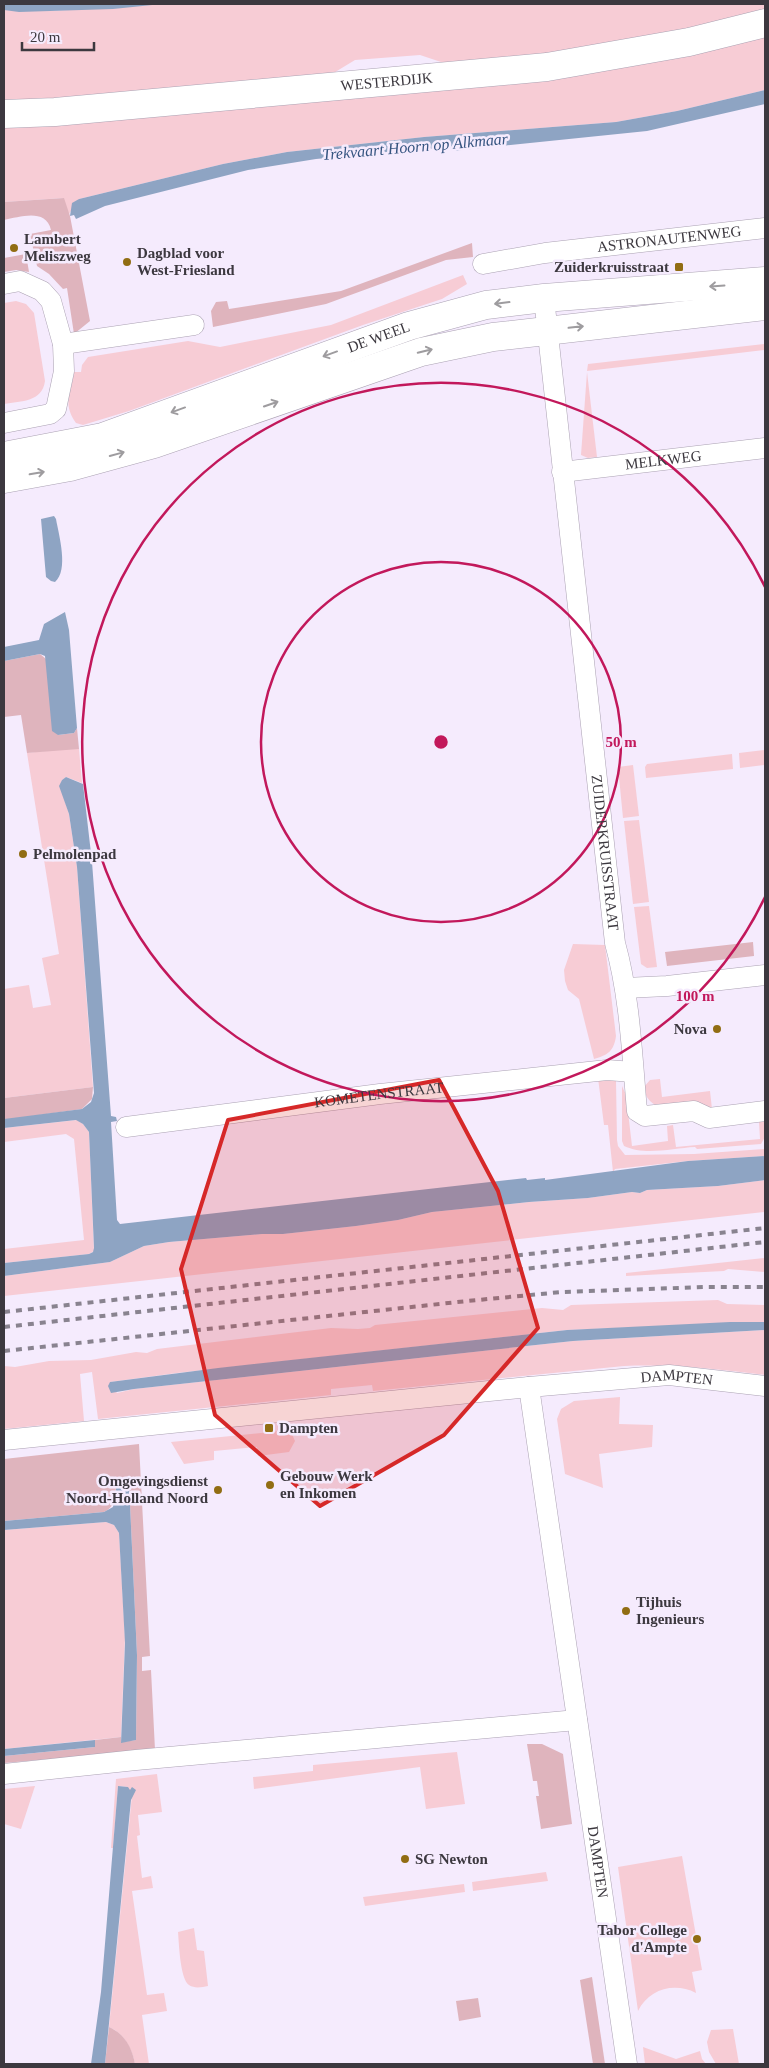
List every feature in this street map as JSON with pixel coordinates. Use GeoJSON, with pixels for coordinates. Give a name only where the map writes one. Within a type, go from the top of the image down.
{"type":"FeatureCollection","features":[{"type":"Feature","properties":{"kind":"street","name":"WESTERDIJK"},"geometry":{"type":"LineString","coordinates":[[4,114],[55,112],[547,67],[689,42],[765,23]]}},
{"type":"Feature","properties":{"kind":"street","name":"ASTRONAUTENWEG"},"geometry":{"type":"LineString","coordinates":[[483,264],[545,253],[765,228]]}},
{"type":"Feature","properties":{"kind":"street"},"geometry":{"type":"LineString","coordinates":[[4,284],[20,281],[42,291],[51,301],[62,344],[64,371],[56,409],[50,414],[4,423]]}},
{"type":"Feature","properties":{"kind":"street","name":"DE WEEL"},"geometry":{"type":"LineString","coordinates":[[4,456],[103,437],[409,326],[486,305],[544,298],[765,281]]}},
{"type":"Feature","properties":{"kind":"street","name":"ZUIDERKRUISSTRAAT"},"geometry":{"type":"LineString","coordinates":[[544,298],[546,330],[615,943],[625,988],[637,1111],[645,1116],[694,1111],[709,1118],[765,1111]]}},
{"type":"Feature","properties":{"kind":"street","name":"DE WEEL"},"geometry":{"type":"LineString","coordinates":[[4,479],[70,467],[154,444],[422,352],[493,337],[765,306]]}},
{"type":"Feature","properties":{"kind":"street"},"geometry":{"type":"LineString","coordinates":[[62,344],[194,325]]}},
{"type":"Feature","properties":{"kind":"street","name":"MELKWEG"},"geometry":{"type":"LineString","coordinates":[[562,472],[765,448]]}},
{"type":"Feature","properties":{"kind":"street"},"geometry":{"type":"LineString","coordinates":[[625,988],[667,986],[765,975]]}},
{"type":"Feature","properties":{"kind":"street","name":"KOMETENSTRAAT"},"geometry":{"type":"LineString","coordinates":[[126,1127],[380,1094],[607,1070],[634,1072]]}},
{"type":"Feature","properties":{"kind":"street","name":"DAMPTEN"},"geometry":{"type":"LineString","coordinates":[[4,1440],[669,1374],[765,1386]]}},
{"type":"Feature","properties":{"kind":"street","name":"DAMPTEN"},"geometry":{"type":"LineString","coordinates":[[529,1387],[627,2064]]}},
{"type":"Feature","properties":{"kind":"street"},"geometry":{"type":"LineString","coordinates":[[4,1774],[136,1760],[577,1720]]}},
{"type":"Feature","properties":{"kind":"highlighted area"},"geometry":{"type":"Polygon","coordinates":[[[439,1080],[498,1191],[538,1328],[444,1435],[320,1506],[215,1415],[181,1269],[228,1120],[439,1080]]]}},
{"type":"Feature","properties":{"kind":"shaded area"},"geometry":{"type":"Polygon","coordinates":[[[162,4],[765,4],[765,14],[569,52],[450,65],[420,55],[355,60],[327,77],[4,103],[4,10],[52,11],[162,4]]]}},
{"type":"Feature","properties":{"kind":"shaded area"},"geometry":{"type":"Polygon","coordinates":[[[765,37],[765,90],[677,111],[616,122],[424,137],[287,152],[223,164],[79,199],[69,214],[63,198],[4,202],[4,125],[765,37]]]}},
{"type":"Feature","properties":{"kind":"shaded area"},"geometry":{"type":"Polygon","coordinates":[[[64,198],[70,216],[90,321],[74,334],[67,288],[63,289],[49,274],[37,266],[30,234],[51,230],[48,223],[38,216],[25,216],[4,220],[4,202],[64,198]]]}},
{"type":"Feature","properties":{"kind":"shaded area"},"geometry":{"type":"Polygon","coordinates":[[[472,243],[473,257],[446,260],[326,304],[213,327],[211,311],[216,302],[227,301],[229,309],[341,291],[472,243]]]}},
{"type":"Feature","properties":{"kind":"shaded area"},"geometry":{"type":"Polygon","coordinates":[[[26,254],[29,272],[16,270],[4,272],[4,258],[26,254]]]}},
{"type":"Feature","properties":{"kind":"shaded area"},"geometry":{"type":"Polygon","coordinates":[[[463,275],[467,284],[442,299],[363,325],[129,411],[83,425],[76,423],[69,410],[68,404],[74,372],[81,372],[82,365],[88,357],[188,341],[220,347],[331,325],[463,275]]]}},
{"type":"Feature","properties":{"kind":"shaded area"},"geometry":{"type":"Polygon","coordinates":[[[16,301],[26,304],[34,313],[45,381],[40,393],[35,397],[4,404],[4,303],[16,301]]]}},
{"type":"Feature","properties":{"kind":"shaded area"},"geometry":{"type":"Polygon","coordinates":[[[765,344],[765,350],[587,371],[588,364],[765,344]]]}},
{"type":"Feature","properties":{"kind":"shaded area"},"geometry":{"type":"Polygon","coordinates":[[[587,372],[597,457],[588,458],[581,455],[587,372]]]}},
{"type":"Feature","properties":{"kind":"shaded area"},"geometry":{"type":"Polygon","coordinates":[[[40,654],[46,659],[58,735],[74,733],[77,728],[79,749],[27,753],[21,715],[4,717],[4,661],[40,654]]]}},
{"type":"Feature","properties":{"kind":"shaded area"},"geometry":{"type":"Polygon","coordinates":[[[70,748],[79,749],[82,783],[66,777],[62,780],[60,786],[69,814],[77,867],[93,1087],[4,1098],[4,989],[29,985],[33,1008],[51,1005],[42,958],[59,954],[27,753],[70,748]]]}},
{"type":"Feature","properties":{"kind":"shaded area"},"geometry":{"type":"Polygon","coordinates":[[[765,750],[765,765],[740,768],[739,753],[765,750]]]}},
{"type":"Feature","properties":{"kind":"shaded area"},"geometry":{"type":"Polygon","coordinates":[[[732,754],[733,769],[646,778],[645,767],[647,764],[732,754]]]}},
{"type":"Feature","properties":{"kind":"shaded area"},"geometry":{"type":"Polygon","coordinates":[[[633,765],[639,816],[623,818],[618,767],[633,765]]]}},
{"type":"Feature","properties":{"kind":"shaded area"},"geometry":{"type":"Polygon","coordinates":[[[639,820],[649,902],[633,904],[624,821],[639,820]]]}},
{"type":"Feature","properties":{"kind":"shaded area"},"geometry":{"type":"Polygon","coordinates":[[[649,906],[657,967],[647,968],[641,964],[634,907],[649,906]]]}},
{"type":"Feature","properties":{"kind":"shaded area"},"geometry":{"type":"Polygon","coordinates":[[[753,942],[754,956],[667,966],[665,952],[753,942]]]}},
{"type":"Feature","properties":{"kind":"shaded area"},"geometry":{"type":"Polygon","coordinates":[[[573,944],[605,945],[616,1036],[612,1049],[603,1056],[594,1059],[579,999],[568,990],[565,981],[564,970],[573,944]]]}},
{"type":"Feature","properties":{"kind":"shaded area"},"geometry":{"type":"Polygon","coordinates":[[[598,1078],[616,1081],[617,1140],[618,1146],[625,1155],[694,1154],[765,1149],[765,1156],[688,1161],[615,1169],[613,1172],[608,1125],[604,1125],[598,1078]]]}},
{"type":"Feature","properties":{"kind":"shaded area"},"geometry":{"type":"Polygon","coordinates":[[[660,1079],[662,1097],[710,1091],[712,1109],[659,1107],[647,1097],[644,1087],[650,1080],[660,1079]]]}},
{"type":"Feature","properties":{"kind":"shaded area"},"geometry":{"type":"Polygon","coordinates":[[[622,1086],[626,1095],[632,1146],[668,1141],[667,1126],[673,1125],[676,1147],[760,1139],[759,1122],[765,1121],[765,1137],[761,1144],[697,1149],[695,1147],[659,1151],[632,1149],[624,1146],[622,1141],[622,1086]]]}},
{"type":"Feature","properties":{"kind":"shaded area"},"geometry":{"type":"Polygon","coordinates":[[[93,1087],[92,1099],[82,1109],[4,1120],[4,1098],[93,1087]]]}},
{"type":"Feature","properties":{"kind":"shaded area"},"geometry":{"type":"Polygon","coordinates":[[[77,1120],[89,1132],[94,1251],[89,1254],[4,1263],[4,1249],[84,1240],[74,1139],[66,1134],[4,1142],[4,1128],[77,1120]]]}},
{"type":"Feature","properties":{"kind":"shaded area"},"geometry":{"type":"Polygon","coordinates":[[[765,1180],[765,1212],[4,1296],[4,1276],[110,1262],[144,1246],[169,1242],[283,1234],[398,1220],[432,1212],[765,1180]]]}},
{"type":"Feature","properties":{"kind":"shaded area"},"geometry":{"type":"Polygon","coordinates":[[[765,1258],[765,1272],[728,1269],[724,1271],[626,1276],[626,1273],[765,1258]]]}},
{"type":"Feature","properties":{"kind":"shaded area"},"geometry":{"type":"Polygon","coordinates":[[[718,1300],[727,1304],[765,1305],[765,1322],[567,1330],[110,1382],[117,1393],[134,1389],[573,1341],[765,1330],[765,1375],[695,1368],[624,1366],[373,1391],[372,1385],[331,1389],[331,1395],[98,1419],[92,1372],[80,1374],[84,1421],[4,1429],[4,1366],[15,1367],[49,1361],[91,1360],[136,1352],[147,1353],[157,1349],[331,1328],[370,1328],[375,1325],[542,1308],[563,1310],[571,1305],[718,1300]]]}},
{"type":"Feature","properties":{"kind":"shaded area"},"geometry":{"type":"Polygon","coordinates":[[[620,1397],[619,1424],[653,1425],[652,1447],[599,1454],[603,1488],[565,1474],[557,1419],[561,1409],[574,1401],[620,1397]]]}},
{"type":"Feature","properties":{"kind":"shaded area"},"geometry":{"type":"Polygon","coordinates":[[[290,1430],[295,1441],[289,1452],[258,1456],[257,1447],[214,1451],[214,1460],[184,1464],[171,1442],[290,1430]]]}},
{"type":"Feature","properties":{"kind":"shaded area"},"geometry":{"type":"Polygon","coordinates":[[[139,1444],[150,1656],[142,1657],[142,1671],[151,1670],[155,1750],[4,1763],[4,1756],[95,1747],[95,1740],[121,1737],[121,1742],[136,1740],[137,1655],[129,1483],[117,1483],[113,1504],[104,1512],[4,1521],[4,1459],[139,1444]]]}},
{"type":"Feature","properties":{"kind":"shaded area"},"geometry":{"type":"Polygon","coordinates":[[[106,1522],[114,1525],[119,1533],[125,1638],[121,1737],[4,1749],[4,1530],[106,1522]]]}},
{"type":"Feature","properties":{"kind":"shaded area"},"geometry":{"type":"Polygon","coordinates":[[[527,1744],[542,1744],[563,1754],[572,1824],[541,1829],[536,1796],[539,1796],[537,1781],[533,1781],[527,1744]]]}},
{"type":"Feature","properties":{"kind":"shaded area"},"geometry":{"type":"Polygon","coordinates":[[[457,1752],[465,1804],[426,1809],[420,1767],[254,1789],[253,1777],[313,1771],[313,1765],[457,1752]]]}},
{"type":"Feature","properties":{"kind":"shaded area"},"geometry":{"type":"Polygon","coordinates":[[[157,1774],[162,1812],[138,1815],[140,1835],[137,1836],[142,1878],[151,1876],[153,1888],[132,1891],[147,1995],[164,1993],[167,2011],[142,2015],[149,2064],[135,2064],[132,2053],[123,2037],[109,2027],[132,1795],[128,1793],[128,1787],[118,1786],[113,1848],[111,1848],[116,1779],[157,1774]]]}},
{"type":"Feature","properties":{"kind":"shaded area"},"geometry":{"type":"Polygon","coordinates":[[[35,1786],[21,1829],[4,1824],[4,1789],[35,1786]]]}},
{"type":"Feature","properties":{"kind":"shaded area"},"geometry":{"type":"Polygon","coordinates":[[[682,1856],[702,1970],[692,1972],[696,1993],[679,1988],[663,1990],[649,1997],[638,2011],[618,1867],[682,1856]]]}},
{"type":"Feature","properties":{"kind":"shaded area"},"geometry":{"type":"Polygon","coordinates":[[[546,1872],[548,1881],[473,1891],[472,1882],[546,1872]]]}},
{"type":"Feature","properties":{"kind":"shaded area"},"geometry":{"type":"Polygon","coordinates":[[[464,1884],[465,1892],[365,1906],[363,1897],[464,1884]]]}},
{"type":"Feature","properties":{"kind":"shaded area"},"geometry":{"type":"Polygon","coordinates":[[[194,1928],[197,1950],[204,1951],[208,1986],[196,1987],[189,1985],[182,1968],[178,1932],[194,1928]]]}},
{"type":"Feature","properties":{"kind":"shaded area"},"geometry":{"type":"Polygon","coordinates":[[[592,1977],[605,2064],[593,2064],[580,1980],[592,1977]]]}},
{"type":"Feature","properties":{"kind":"shaded area"},"geometry":{"type":"Polygon","coordinates":[[[478,1998],[481,2017],[459,2021],[456,2001],[478,1998]]]}},
{"type":"Feature","properties":{"kind":"shaded area"},"geometry":{"type":"Polygon","coordinates":[[[109,2027],[119,2033],[127,2042],[135,2064],[105,2064],[109,2027]]]}},
{"type":"Feature","properties":{"kind":"shaded area"},"geometry":{"type":"Polygon","coordinates":[[[733,2029],[739,2064],[716,2064],[709,2052],[707,2042],[711,2030],[733,2029]]]}},
{"type":"Feature","properties":{"kind":"shaded area"},"geometry":{"type":"Polygon","coordinates":[[[643,2047],[676,2059],[700,2051],[702,2059],[706,2064],[645,2064],[643,2047]]]}},
{"type":"Feature","properties":{"kind":"water"},"geometry":{"type":"Polygon","coordinates":[[[4,4],[162,4],[113,9],[19,12],[4,10],[4,4]]]}},
{"type":"Feature","properties":{"kind":"water","name":"Trekvaart Hoorn op Alkmaar"},"geometry":{"type":"Polygon","coordinates":[[[765,90],[765,104],[647,131],[452,151],[451,148],[419,149],[316,159],[248,170],[105,206],[76,219],[74,215],[70,216],[72,203],[79,199],[223,164],[287,152],[424,137],[616,122],[677,111],[765,90]]]}},
{"type":"Feature","properties":{"kind":"water"},"geometry":{"type":"Polygon","coordinates":[[[54,516],[62,552],[61,569],[59,577],[55,582],[46,577],[41,519],[54,516]]]}},
{"type":"Feature","properties":{"kind":"water"},"geometry":{"type":"Polygon","coordinates":[[[65,612],[69,630],[77,728],[74,733],[58,735],[52,731],[45,656],[40,654],[4,661],[4,647],[39,640],[44,624],[65,612]]]}},
{"type":"Feature","properties":{"kind":"water"},"geometry":{"type":"Polygon","coordinates":[[[66,777],[83,784],[92,862],[111,1116],[116,1117],[117,1121],[111,1122],[117,1220],[120,1224],[526,1178],[527,1180],[545,1178],[545,1180],[688,1161],[765,1156],[765,1180],[432,1212],[398,1220],[283,1234],[169,1242],[144,1246],[110,1262],[4,1276],[4,1263],[89,1254],[93,1252],[94,1248],[89,1132],[83,1124],[76,1120],[4,1128],[4,1119],[82,1109],[91,1102],[94,1093],[77,867],[69,814],[59,786],[66,777]]]}},
{"type":"Feature","properties":{"kind":"water"},"geometry":{"type":"Polygon","coordinates":[[[765,1322],[765,1330],[573,1341],[111,1393],[108,1386],[110,1382],[218,1368],[567,1330],[765,1322]]]}},
{"type":"Feature","properties":{"kind":"water"},"geometry":{"type":"Polygon","coordinates":[[[122,1481],[129,1483],[137,1655],[136,1740],[121,1743],[125,1643],[119,1533],[114,1525],[106,1522],[4,1530],[4,1521],[104,1512],[113,1507],[117,1483],[122,1481]]]}},
{"type":"Feature","properties":{"kind":"water"},"geometry":{"type":"Polygon","coordinates":[[[95,1740],[95,1747],[4,1756],[4,1749],[95,1740]]]}},
{"type":"Feature","properties":{"kind":"water"},"geometry":{"type":"Polygon","coordinates":[[[118,1786],[128,1787],[130,1790],[132,1787],[136,1790],[131,1800],[105,2064],[91,2064],[101,1992],[118,1786]]]}},
{"type":"Feature","properties":{"kind":"railway"},"geometry":{"type":"LineString","coordinates":[[4,1312],[765,1228]]}},
{"type":"Feature","properties":{"kind":"railway"},"geometry":{"type":"LineString","coordinates":[[4,1327],[765,1242]]}},
{"type":"Feature","properties":{"kind":"railway"},"geometry":{"type":"LineString","coordinates":[[4,1351],[562,1292],[765,1287]]}},
{"type":"Feature","properties":{"kind":"place","name":"Lambert Meliszweg"},"geometry":{"type":"Point","coordinates":[14,248]}},
{"type":"Feature","properties":{"kind":"place","name":"Dagblad voor West-Friesland"},"geometry":{"type":"Point","coordinates":[127,262]}},
{"type":"Feature","properties":{"kind":"place","name":"Zuiderkruisstraat"},"geometry":{"type":"Point","coordinates":[679,267]}},
{"type":"Feature","properties":{"kind":"place","name":"Pelmolenpad"},"geometry":{"type":"Point","coordinates":[23,854]}},
{"type":"Feature","properties":{"kind":"place","name":"Nova"},"geometry":{"type":"Point","coordinates":[717,1029]}},
{"type":"Feature","properties":{"kind":"place","name":"Dampten"},"geometry":{"type":"Point","coordinates":[269,1428]}},
{"type":"Feature","properties":{"kind":"place","name":"Gebouw Werk en Inkomen"},"geometry":{"type":"Point","coordinates":[270,1485]}},
{"type":"Feature","properties":{"kind":"place","name":"Omgevingsdienst Noord-Holland Noord"},"geometry":{"type":"Point","coordinates":[218,1490]}},
{"type":"Feature","properties":{"kind":"place","name":"Tijhuis Ingenieurs"},"geometry":{"type":"Point","coordinates":[626,1611]}},
{"type":"Feature","properties":{"kind":"place","name":"SG Newton"},"geometry":{"type":"Point","coordinates":[405,1859]}},
{"type":"Feature","properties":{"kind":"place","name":"Tabor College d'Ampte"},"geometry":{"type":"Point","coordinates":[697,1939]}}]}
